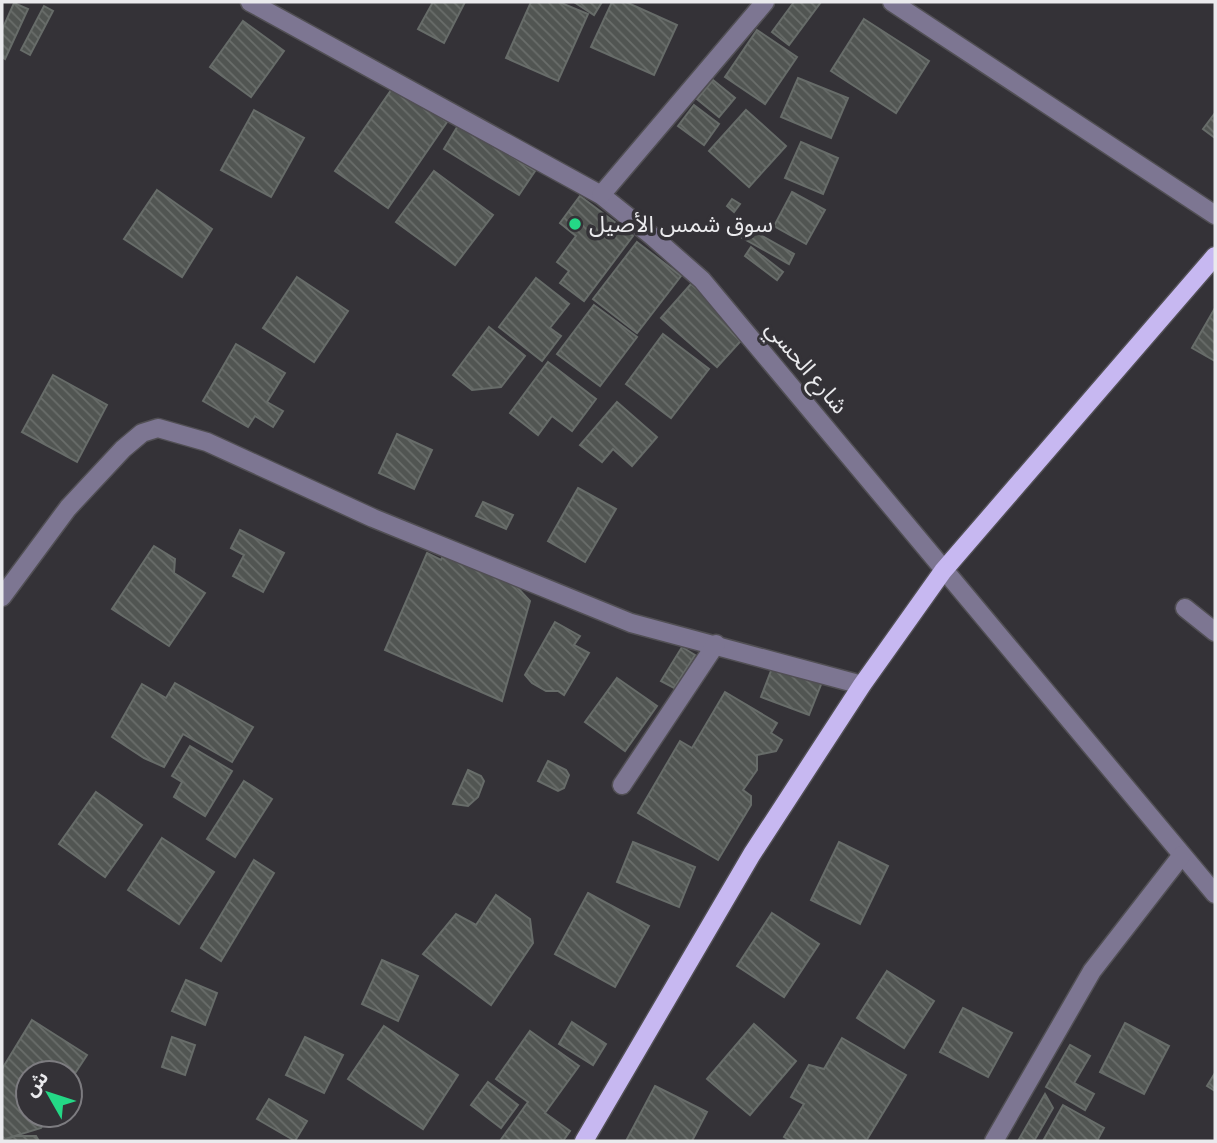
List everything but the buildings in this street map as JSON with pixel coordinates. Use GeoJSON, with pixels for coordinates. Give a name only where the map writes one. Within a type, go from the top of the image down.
{"type":"FeatureCollection","features":[{"type":"Feature","properties":{"kind":"main road"},"geometry":{"type":"LineString","coordinates":[[584,1141],[752,854],[862,685],[943,571],[1215,256]]}},
{"type":"Feature","properties":{"kind":"street","name":"شارع الحسي"},"geometry":{"type":"LineString","coordinates":[[250,2],[601,195],[702,280],[1215,894]]}},
{"type":"Feature","properties":{"kind":"street"},"geometry":{"type":"LineString","coordinates":[[601,195],[765,2]]}},
{"type":"Feature","properties":{"kind":"street"},"geometry":{"type":"LineString","coordinates":[[892,2],[1215,215]]}},
{"type":"Feature","properties":{"kind":"street"},"geometry":{"type":"LineString","coordinates":[[2,597],[68,508],[123,449],[142,433],[158,428],[207,442],[373,519],[631,623],[862,685]]}},
{"type":"Feature","properties":{"kind":"street"},"geometry":{"type":"LineString","coordinates":[[1185,608],[1215,632]]}},
{"type":"Feature","properties":{"kind":"street"},"geometry":{"type":"LineString","coordinates":[[622,785],[716,644]]}},
{"type":"Feature","properties":{"kind":"street"},"geometry":{"type":"LineString","coordinates":[[994,1141],[1092,971],[1182,856]]}},
{"type":"Feature","properties":{"kind":"place","name":"سوق شمس الأصيل"},"geometry":{"type":"Point","coordinates":[575,224]}}]}
